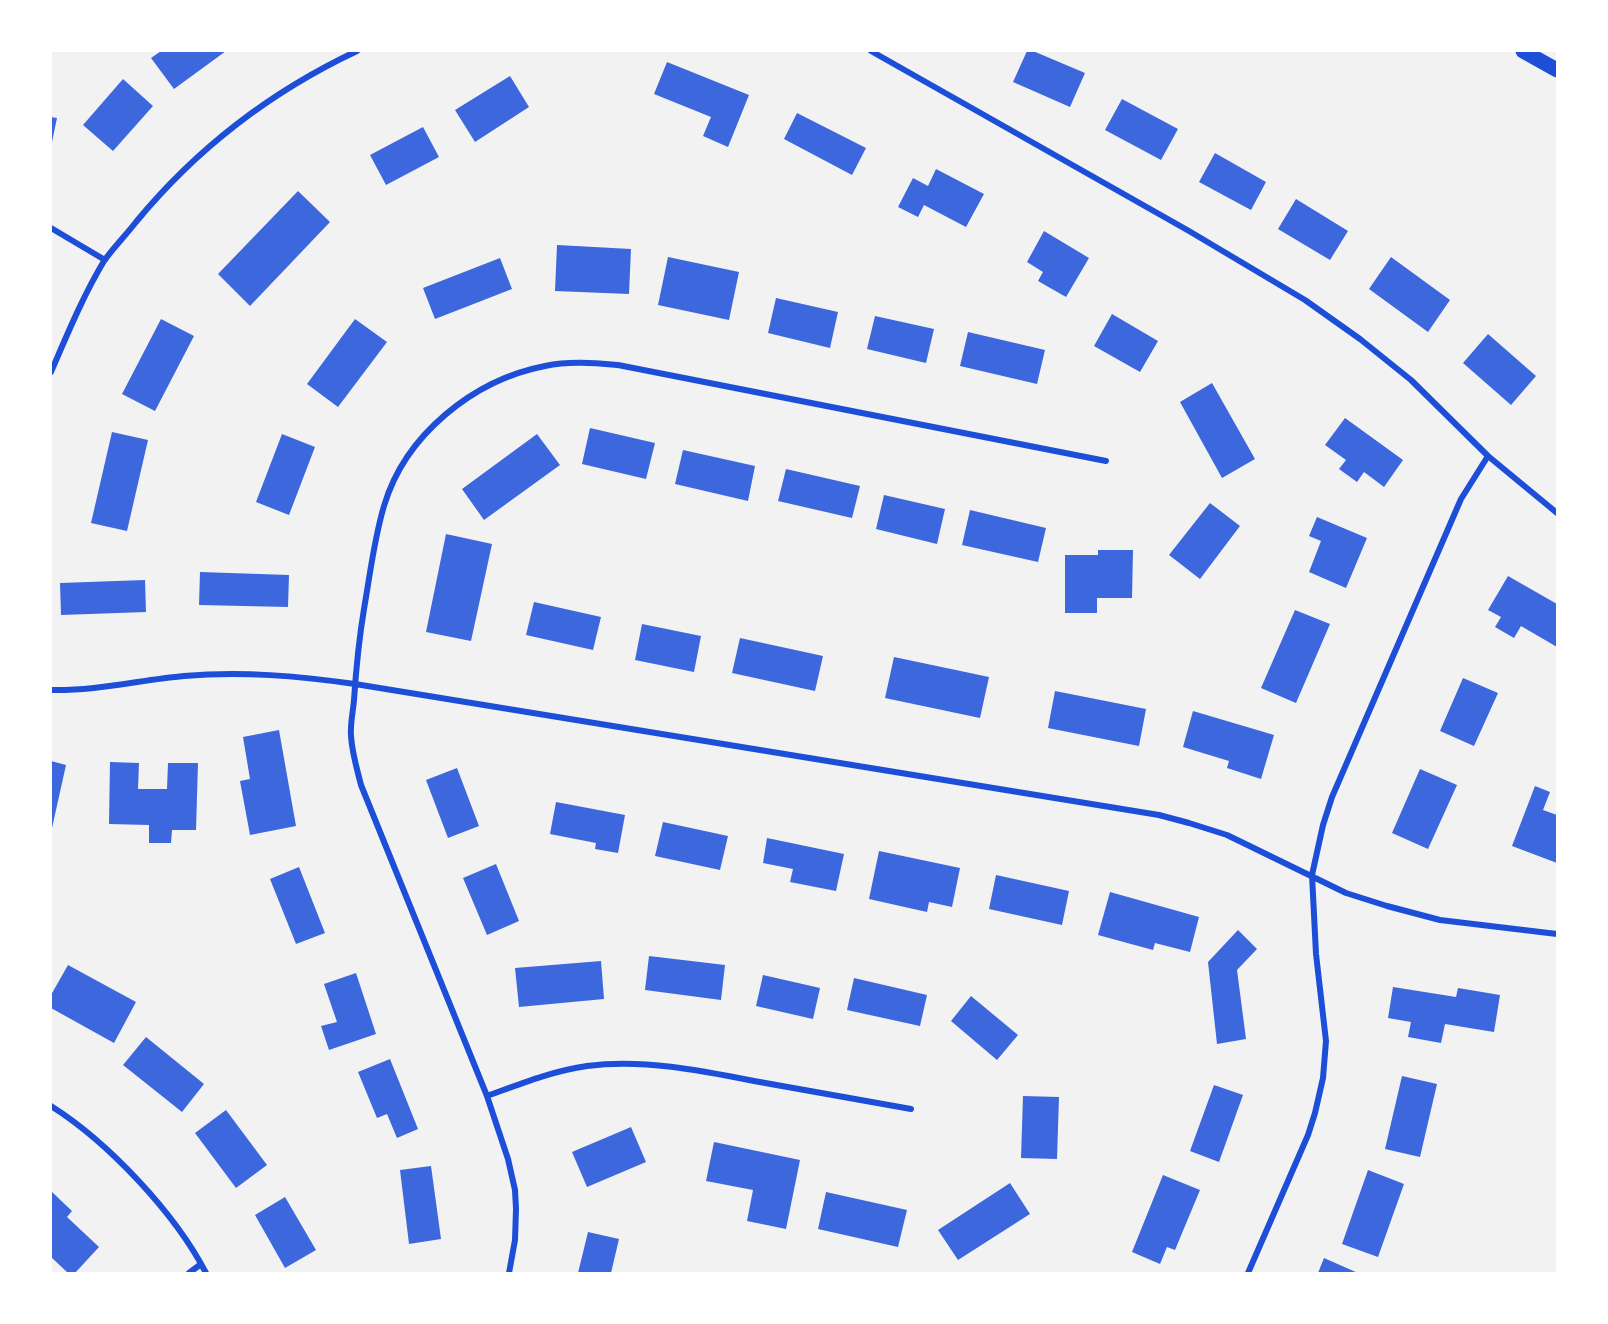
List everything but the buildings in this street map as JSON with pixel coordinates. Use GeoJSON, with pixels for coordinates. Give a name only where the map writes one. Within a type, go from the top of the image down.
{"type":"FeatureCollection","features":[{"type":"Feature","properties":{"kind":"main road"},"geometry":{"type":"LineString","coordinates":[[1524,51],[1557,70]]}},
{"type":"Feature","properties":{"kind":"street"},"geometry":{"type":"LineString","coordinates":[[51,372],[69,328],[105,260],[152,203],[211,144],[251,111],[322,67],[357,51]]}},
{"type":"Feature","properties":{"kind":"street"},"geometry":{"type":"LineString","coordinates":[[871,51],[1189,231],[1305,300],[1360,339],[1411,380],[1488,456],[1557,513]]}},
{"type":"Feature","properties":{"kind":"street"},"geometry":{"type":"LineString","coordinates":[[51,228],[105,260]]}},
{"type":"Feature","properties":{"kind":"street"},"geometry":{"type":"LineString","coordinates":[[509,1273],[515,1240],[514,1190],[507,1159],[487,1096],[362,785],[351,736],[360,633],[377,533],[384,505],[396,477],[419,442],[448,412],[484,388],[523,372],[568,363],[618,365],[1106,461]]}},
{"type":"Feature","properties":{"kind":"street"},"geometry":{"type":"LineString","coordinates":[[1248,1273],[1308,1135],[1323,1078],[1325,1027],[1316,954],[1312,875],[1323,825],[1332,797],[1461,499],[1488,456]]}},
{"type":"Feature","properties":{"kind":"street"},"geometry":{"type":"LineString","coordinates":[[51,690],[95,688],[183,676],[229,674],[301,676],[355,684],[1159,815],[1227,835],[1346,893],[1387,906],[1440,920],[1557,934]]}},
{"type":"Feature","properties":{"kind":"street"},"geometry":{"type":"LineString","coordinates":[[487,1096],[566,1069],[633,1064],[695,1070],[911,1109]]}},
{"type":"Feature","properties":{"kind":"street"},"geometry":{"type":"LineString","coordinates":[[51,1106],[99,1144],[143,1186],[174,1224],[206,1273]]}},
{"type":"Feature","properties":{"kind":"street"},"geometry":{"type":"LineString","coordinates":[[189,1273],[201,1264]]}}]}
